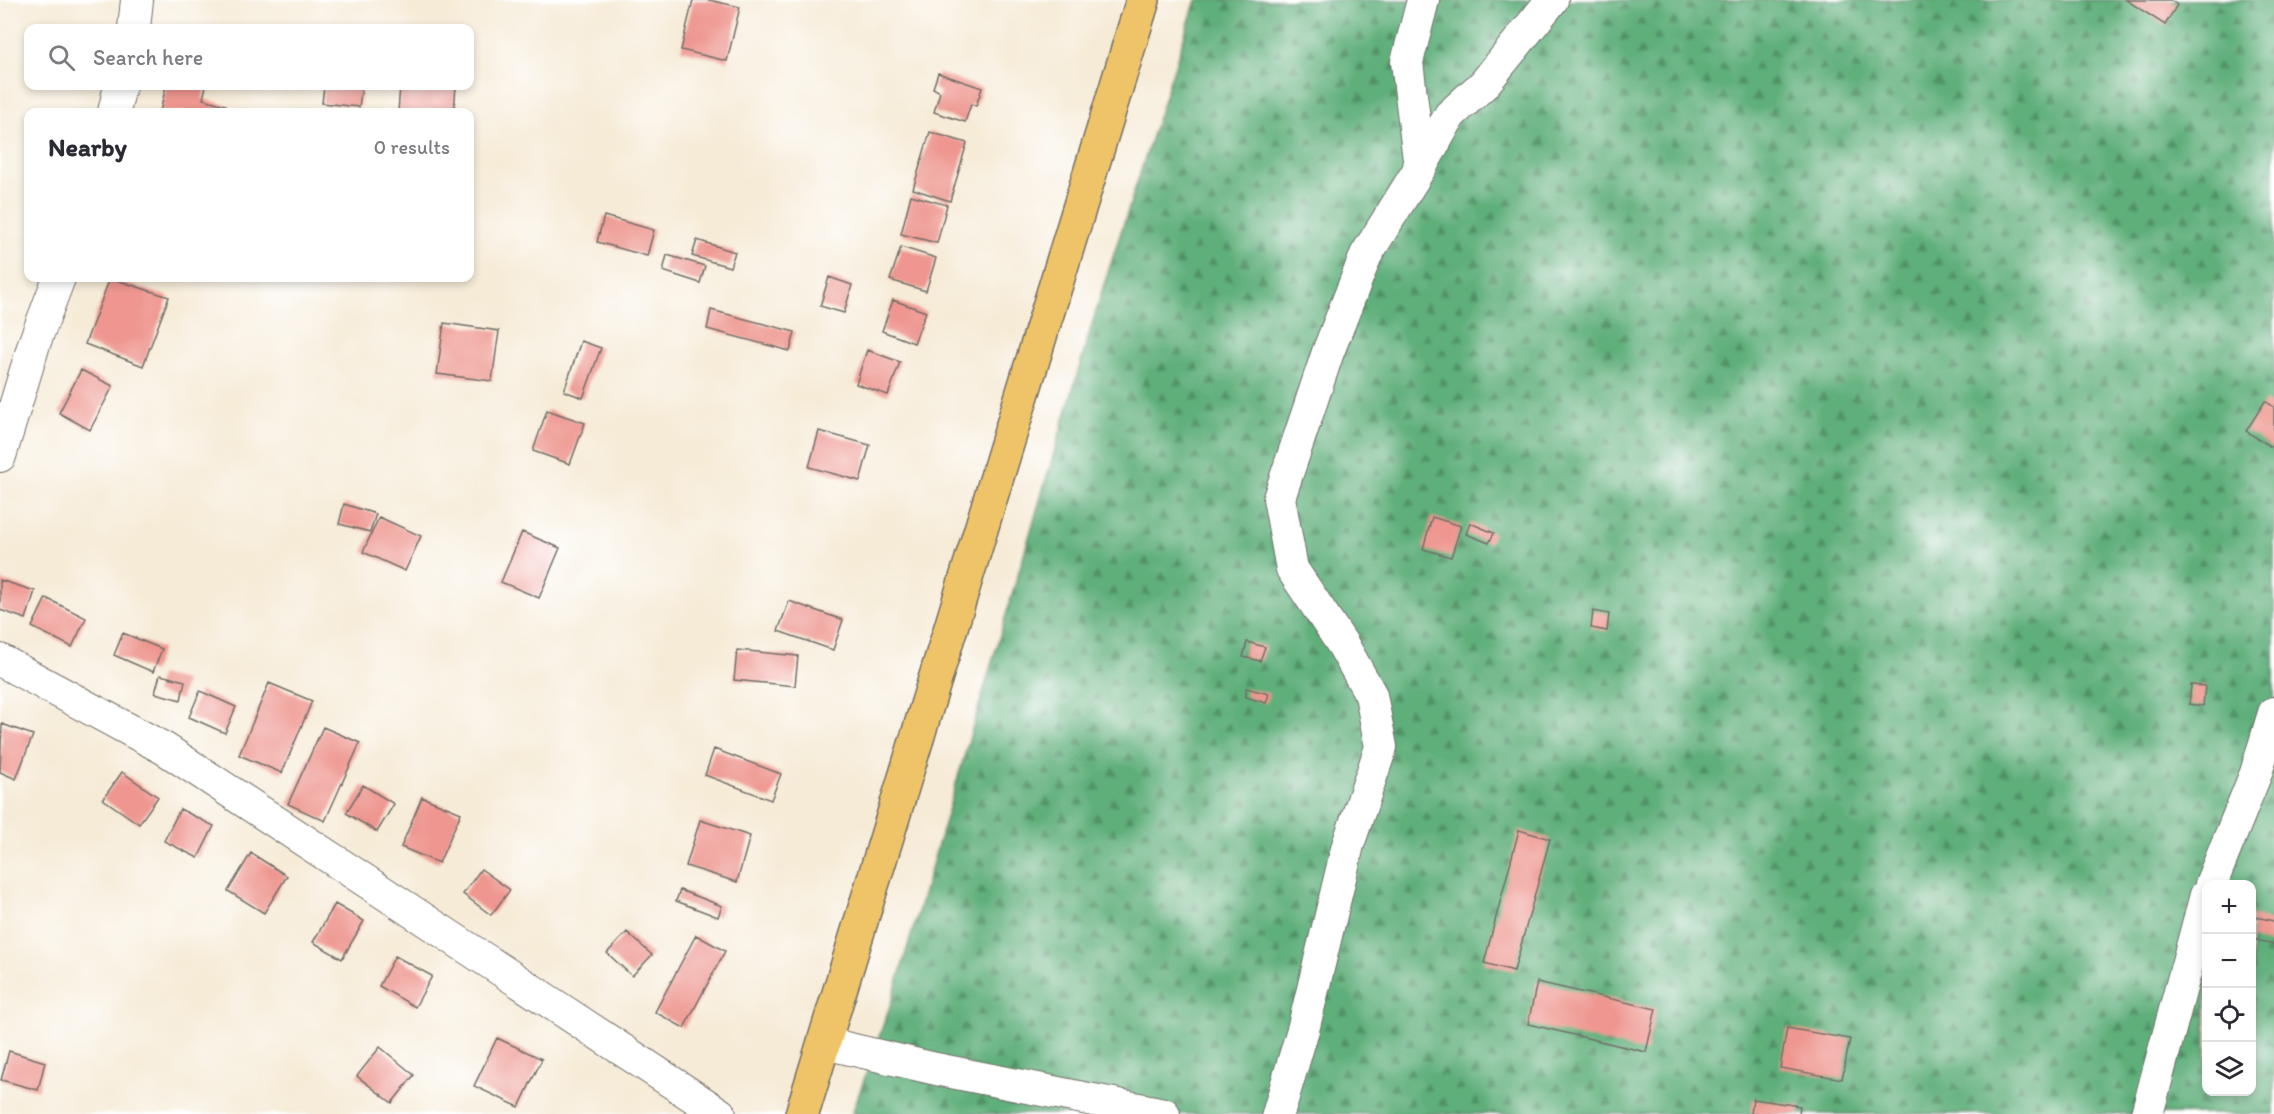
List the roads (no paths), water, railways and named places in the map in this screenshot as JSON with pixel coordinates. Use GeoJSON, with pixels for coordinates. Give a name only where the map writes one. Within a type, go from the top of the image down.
{"type":"FeatureCollection","features":[{"type":"Feature","properties":{"kind":"main road"},"geometry":{"type":"LineString","coordinates":[[802,1114],[1143,0]]}},
{"type":"Feature","properties":{"kind":"street"},"geometry":{"type":"LineString","coordinates":[[134,24],[137,0]]}},
{"type":"Feature","properties":{"kind":"street"},"geometry":{"type":"LineString","coordinates":[[1420,168],[1407,62],[1424,0]]}},
{"type":"Feature","properties":{"kind":"street"},"geometry":{"type":"LineString","coordinates":[[1278,1114],[1304,1026],[1348,845],[1381,747],[1371,695],[1343,645],[1292,569],[1279,498],[1328,352],[1366,255],[1450,116],[1484,84],[1552,0]]}},
{"type":"Feature","properties":{"kind":"street"},"geometry":{"type":"LineString","coordinates":[[115,108],[119,90]]}},
{"type":"Feature","properties":{"kind":"street"},"geometry":{"type":"LineString","coordinates":[[0,456],[34,344],[57,282]]}},
{"type":"Feature","properties":{"kind":"street"},"geometry":{"type":"LineString","coordinates":[[0,660],[165,749],[720,1114]]}},
{"type":"Feature","properties":{"kind":"street"},"geometry":{"type":"LineString","coordinates":[[2213,880],[2256,773],[2274,713]]}},
{"type":"Feature","properties":{"kind":"street"},"geometry":{"type":"LineString","coordinates":[[2147,1114],[2202,910]]}},
{"type":"Feature","properties":{"kind":"street"},"geometry":{"type":"LineString","coordinates":[[824,1042],[947,1071],[1164,1114]]}}]}
